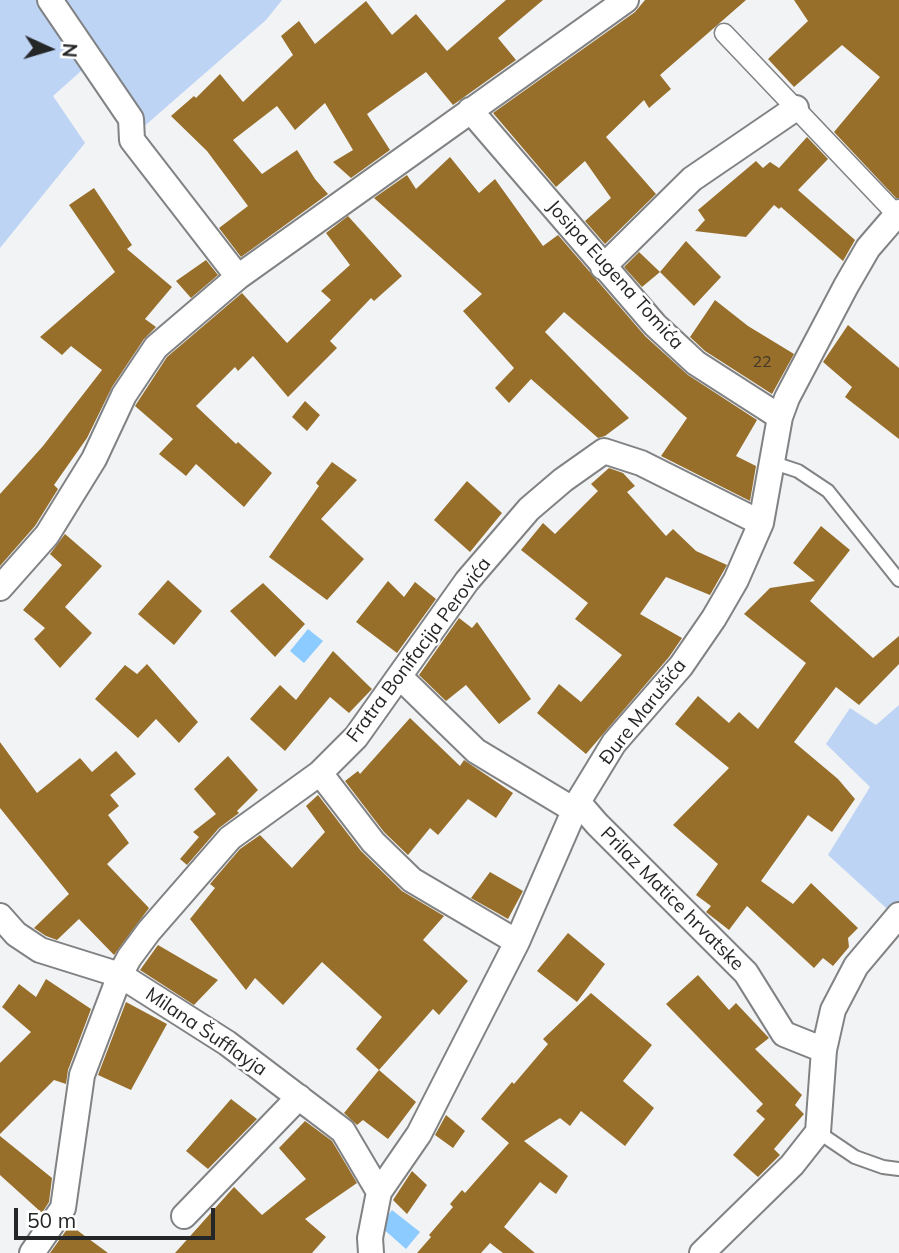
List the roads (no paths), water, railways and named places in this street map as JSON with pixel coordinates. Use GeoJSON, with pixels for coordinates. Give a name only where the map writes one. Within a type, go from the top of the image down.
{"type":"FeatureCollection","features":[{"type":"Feature","properties":{"kind":"street"},"geometry":{"type":"LineString","coordinates":[[50,0],[90,63],[131,119],[132,140],[238,277]]}},
{"type":"Feature","properties":{"kind":"street"},"geometry":{"type":"LineString","coordinates":[[0,588],[47,535],[94,459],[124,395],[156,347],[238,277],[626,0]]}},
{"type":"Feature","properties":{"kind":"street"},"geometry":{"type":"LineString","coordinates":[[724,33],[898,214]]}},
{"type":"Feature","properties":{"kind":"street"},"geometry":{"type":"LineString","coordinates":[[603,267],[692,179],[796,108]]}},
{"type":"Feature","properties":{"kind":"street","name":"Josipa Eugena Tomića"},"geometry":{"type":"LineString","coordinates":[[470,110],[655,325],[696,363],[780,416]]}},
{"type":"Feature","properties":{"kind":"street","name":"Đure Marušića"},"geometry":{"type":"LineString","coordinates":[[371,1253],[370,1238],[379,1192],[419,1134],[517,942],[576,806],[614,743],[681,666],[736,580],[761,523],[780,416],[845,286],[868,248],[898,214]]}},
{"type":"Feature","properties":{"kind":"street","name":"Fratra Bonifacija Perovića"},"geometry":{"type":"LineString","coordinates":[[32,1253],[63,1208],[82,1075],[129,958],[230,838],[320,773],[356,737],[467,581],[529,509],[563,480],[604,451],[641,463],[761,523]]}},
{"type":"Feature","properties":{"kind":"street","name":"Prilaz Matice hrvatske"},"geometry":{"type":"LineString","coordinates":[[400,677],[475,751],[576,806],[597,824],[746,973],[784,1034],[824,1050]]}},
{"type":"Feature","properties":{"kind":"street"},"geometry":{"type":"LineString","coordinates":[[320,773],[373,842],[412,880],[517,942]]}},
{"type":"Feature","properties":{"kind":"street"},"geometry":{"type":"LineString","coordinates":[[702,1253],[792,1165],[818,1132],[824,1050],[833,1010],[856,967],[899,915]]}},
{"type":"Feature","properties":{"kind":"street","name":"Milana Šufflayja"},"geometry":{"type":"LineString","coordinates":[[0,916],[16,934],[40,950],[120,975],[227,1043],[342,1131],[379,1192]]}},
{"type":"Feature","properties":{"kind":"street"},"geometry":{"type":"LineString","coordinates":[[184,1216],[299,1097]]}},
{"type":"Feature","properties":{"kind":"lane"},"geometry":{"type":"LineString","coordinates":[[771,462],[798,471],[828,491],[899,580]]}},
{"type":"Feature","properties":{"kind":"lane"},"geometry":{"type":"LineString","coordinates":[[818,1132],[855,1157],[883,1167],[899,1169]]}},
{"type":"Feature","properties":{"kind":"water"},"geometry":{"type":"Polygon","coordinates":[[[308,629],[323,641],[304,663],[290,651],[308,629]]]}},
{"type":"Feature","properties":{"kind":"water"},"geometry":{"type":"Polygon","coordinates":[[[392,1210],[420,1232],[406,1249],[380,1226],[392,1210]]]}}]}
